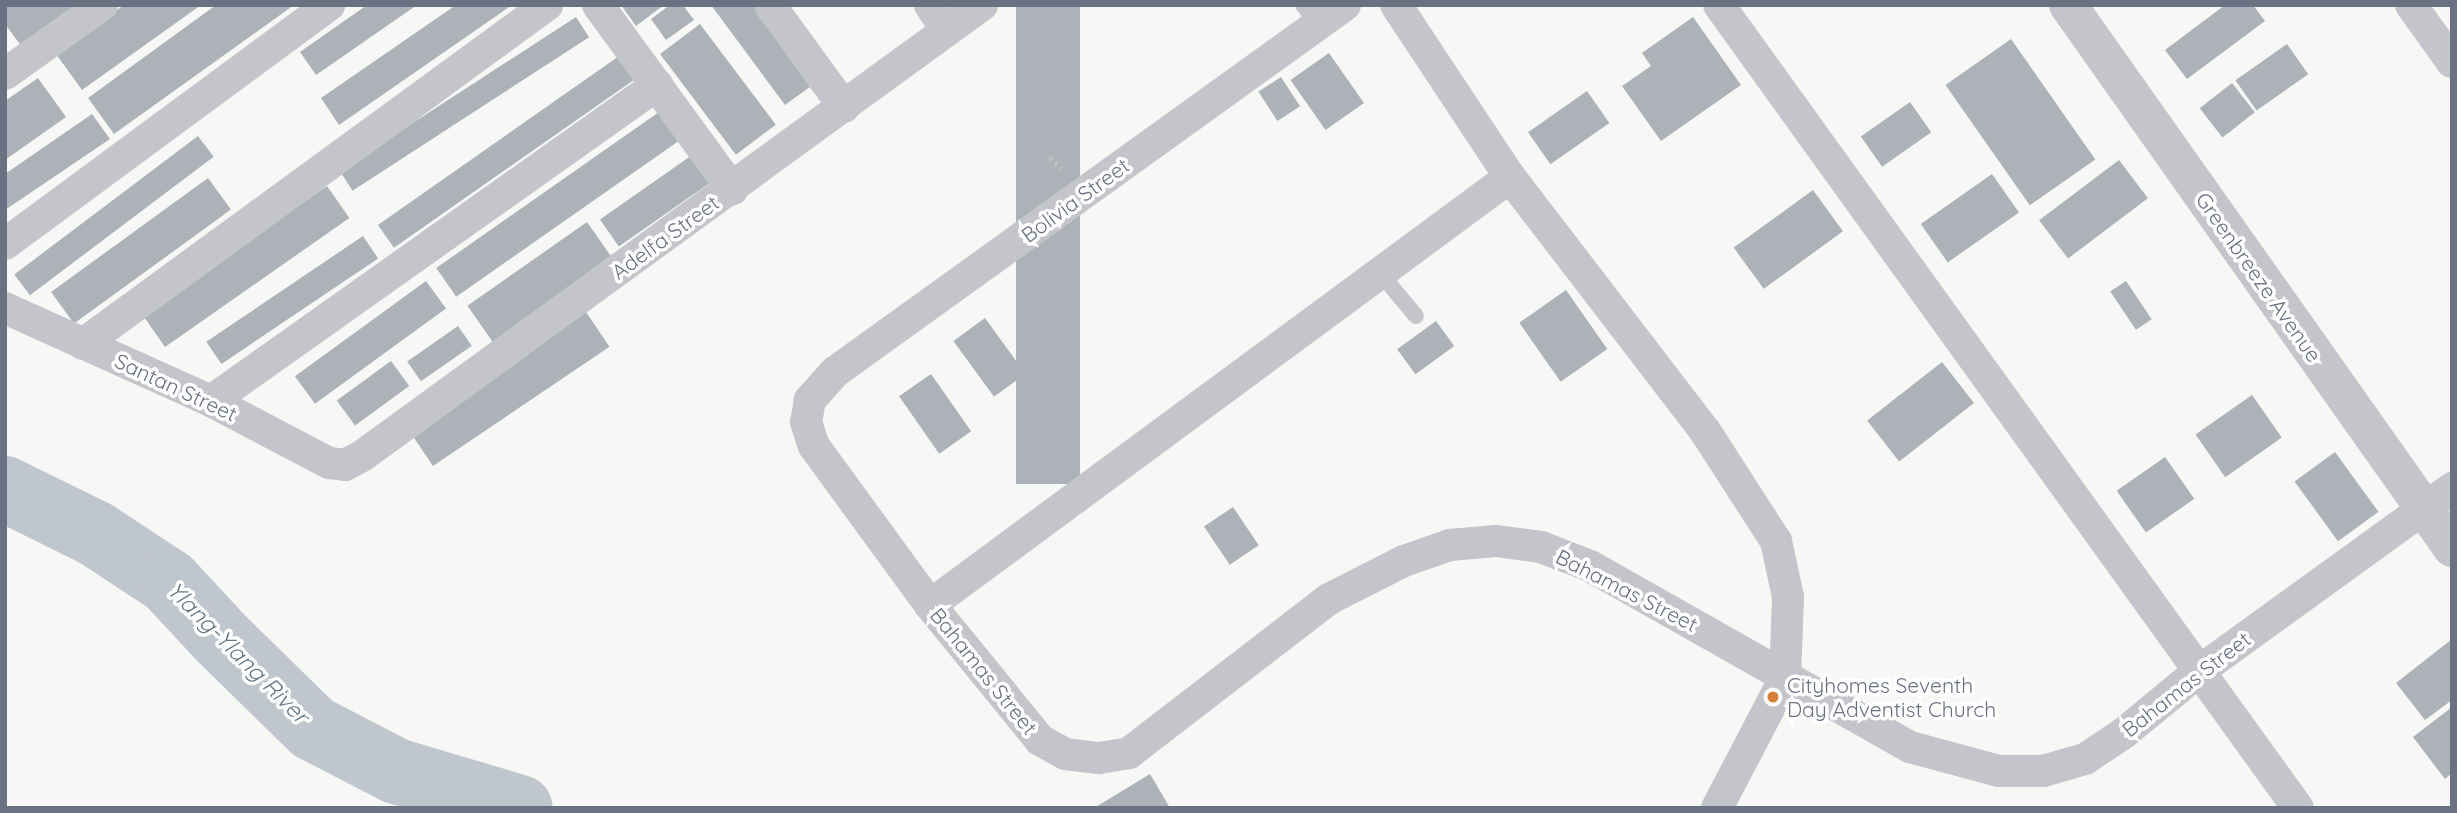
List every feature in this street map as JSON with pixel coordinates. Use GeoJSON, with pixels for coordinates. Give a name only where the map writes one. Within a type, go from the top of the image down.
{"type":"FeatureCollection","features":[{"type":"Feature","properties":{"kind":"street"},"geometry":{"type":"LineString","coordinates":[[5,74],[102,5]]}},
{"type":"Feature","properties":{"kind":"street"},"geometry":{"type":"LineString","coordinates":[[5,244],[329,5]]}},
{"type":"Feature","properties":{"kind":"street"},"geometry":{"type":"LineString","coordinates":[[83,344],[547,5]]}},
{"type":"Feature","properties":{"kind":"street"},"geometry":{"type":"LineString","coordinates":[[598,5],[732,189]]}},
{"type":"Feature","properties":{"kind":"street"},"geometry":{"type":"LineString","coordinates":[[770,5],[844,107]]}},
{"type":"Feature","properties":{"kind":"street","name":"Adelfa Street"},"geometry":{"type":"LineString","coordinates":[[345,465],[362,456],[844,107],[939,18],[982,5]]}},
{"type":"Feature","properties":{"kind":"street","name":"Bolivia Street"},"geometry":{"type":"LineString","coordinates":[[810,400],[835,372],[1311,15],[1345,5]]}},
{"type":"Feature","properties":{"kind":"street"},"geometry":{"type":"LineString","coordinates":[[1396,5],[1510,177],[1705,431],[1776,541],[1788,597],[1785,678],[1717,808]]}},
{"type":"Feature","properties":{"kind":"street"},"geometry":{"type":"LineString","coordinates":[[1719,5],[2298,808]]}},
{"type":"Feature","properties":{"kind":"street","name":"Greenbreeze Avenue"},"geometry":{"type":"LineString","coordinates":[[2067,5],[2437,499],[2452,548]]}},
{"type":"Feature","properties":{"kind":"street"},"geometry":{"type":"LineString","coordinates":[[2411,5],[2452,62]]}},
{"type":"Feature","properties":{"kind":"street"},"geometry":{"type":"LineString","coordinates":[[211,401],[657,85]]}},
{"type":"Feature","properties":{"kind":"street"},"geometry":{"type":"LineString","coordinates":[[930,605],[1510,177]]}},
{"type":"Feature","properties":{"kind":"street","name":"Santan Street"},"geometry":{"type":"LineString","coordinates":[[5,308],[211,401],[329,463],[345,465]]}},
{"type":"Feature","properties":{"kind":"street","name":"Bahamas Street"},"geometry":{"type":"LineString","coordinates":[[810,400],[806,422],[814,446],[930,605],[1040,740],[1065,754],[1099,758],[1129,753],[1329,599],[1404,561],[1450,545],[1496,541],[1541,547],[1590,566],[1910,747],[1999,771],[2043,771],[2085,759],[2124,733],[2198,672],[2437,499]]}},
{"type":"Feature","properties":{"kind":"lane"},"geometry":{"type":"LineString","coordinates":[[1380,273],[1416,316]]}},
{"type":"Feature","properties":{"kind":"building"},"geometry":{"type":"Polygon","coordinates":[[[5,5],[88,5],[25,51],[5,24],[5,5]]]}},
{"type":"Feature","properties":{"kind":"building"},"geometry":{"type":"Polygon","coordinates":[[[124,5],[201,5],[82,90],[56,54],[124,5]]]}},
{"type":"Feature","properties":{"kind":"building"},"geometry":{"type":"Polygon","coordinates":[[[216,5],[294,5],[114,134],[88,98],[216,5]]]}},
{"type":"Feature","properties":{"kind":"building"},"geometry":{"type":"Polygon","coordinates":[[[367,5],[417,5],[316,75],[300,52],[367,5]]]}},
{"type":"Feature","properties":{"kind":"building"},"geometry":{"type":"Polygon","coordinates":[[[456,5],[512,5],[339,125],[321,98],[456,5]]]}},
{"type":"Feature","properties":{"kind":"building"},"geometry":{"type":"Polygon","coordinates":[[[621,5],[664,5],[636,26],[621,5]]]}},
{"type":"Feature","properties":{"kind":"building"},"geometry":{"type":"Polygon","coordinates":[[[670,5],[683,5],[694,20],[666,40],[651,19],[670,5]]]}},
{"type":"Feature","properties":{"kind":"building"},"geometry":{"type":"Polygon","coordinates":[[[711,5],[755,5],[814,84],[785,105],[711,5]]]}},
{"type":"Feature","properties":{"kind":"building"},"geometry":{"type":"Polygon","coordinates":[[[1016,5],[1080,5],[1080,484],[1016,484],[1016,5]]]}},
{"type":"Feature","properties":{"kind":"building"},"geometry":{"type":"Polygon","coordinates":[[[2225,5],[2253,5],[2265,21],[2187,79],[2165,50],[2225,5]]]}},
{"type":"Feature","properties":{"kind":"building"},"geometry":{"type":"Polygon","coordinates":[[[576,17],[589,37],[353,191],[339,171],[576,17]]]}},
{"type":"Feature","properties":{"kind":"building"},"geometry":{"type":"Polygon","coordinates":[[[1693,17],[1741,85],[1661,141],[1622,86],[1651,66],[1642,53],[1693,17]]]}},
{"type":"Feature","properties":{"kind":"building"},"geometry":{"type":"Polygon","coordinates":[[[700,24],[776,125],[736,155],[660,54],[700,24]]]}},
{"type":"Feature","properties":{"kind":"building"},"geometry":{"type":"Polygon","coordinates":[[[2011,39],[2095,159],[2030,205],[1945,85],[2011,39]]]}},
{"type":"Feature","properties":{"kind":"building"},"geometry":{"type":"Polygon","coordinates":[[[2287,44],[2308,74],[2257,110],[2235,80],[2287,44]]]}},
{"type":"Feature","properties":{"kind":"building"},"geometry":{"type":"Polygon","coordinates":[[[1329,53],[1364,103],[1325,130],[1290,80],[1329,53]]]}},
{"type":"Feature","properties":{"kind":"building"},"geometry":{"type":"Polygon","coordinates":[[[622,54],[638,77],[394,248],[378,225],[622,54]]]}},
{"type":"Feature","properties":{"kind":"building"},"geometry":{"type":"Polygon","coordinates":[[[1281,77],[1300,106],[1277,121],[1258,92],[1281,77]]]}},
{"type":"Feature","properties":{"kind":"building"},"geometry":{"type":"Polygon","coordinates":[[[38,78],[66,117],[5,160],[5,101],[38,78]]]}},
{"type":"Feature","properties":{"kind":"building"},"geometry":{"type":"Polygon","coordinates":[[[2232,83],[2255,112],[2222,137],[2200,108],[2232,83]]]}},
{"type":"Feature","properties":{"kind":"building"},"geometry":{"type":"Polygon","coordinates":[[[1587,91],[1609,123],[1550,164],[1528,132],[1587,91]]]}},
{"type":"Feature","properties":{"kind":"building"},"geometry":{"type":"Polygon","coordinates":[[[1910,102],[1931,132],[1882,167],[1861,136],[1910,102]]]}},
{"type":"Feature","properties":{"kind":"building"},"geometry":{"type":"Polygon","coordinates":[[[659,112],[679,141],[456,297],[436,268],[659,112]]]}},
{"type":"Feature","properties":{"kind":"building"},"geometry":{"type":"Polygon","coordinates":[[[92,114],[110,139],[5,210],[5,174],[92,114]]]}},
{"type":"Feature","properties":{"kind":"building"},"geometry":{"type":"Polygon","coordinates":[[[198,136],[214,157],[30,295],[14,274],[198,136]]]}},
{"type":"Feature","properties":{"kind":"building"},"geometry":{"type":"Polygon","coordinates":[[[695,153],[714,180],[619,247],[600,220],[695,153]]]}},
{"type":"Feature","properties":{"kind":"building"},"geometry":{"type":"Polygon","coordinates":[[[2119,160],[2148,198],[2068,259],[2039,220],[2119,160]]]}},
{"type":"Feature","properties":{"kind":"building"},"geometry":{"type":"Polygon","coordinates":[[[1992,174],[2019,213],[1948,262],[1921,224],[1992,174]]]}},
{"type":"Feature","properties":{"kind":"building"},"geometry":{"type":"Polygon","coordinates":[[[208,178],[231,210],[74,324],[51,292],[208,178]]]}},
{"type":"Feature","properties":{"kind":"building"},"geometry":{"type":"Polygon","coordinates":[[[327,186],[349,218],[165,347],[143,315],[327,186]]]}},
{"type":"Feature","properties":{"kind":"building"},"geometry":{"type":"Polygon","coordinates":[[[1813,190],[1843,231],[1764,289],[1734,248],[1813,190]]]}},
{"type":"Feature","properties":{"kind":"building"},"geometry":{"type":"Polygon","coordinates":[[[587,222],[612,258],[493,342],[467,306],[587,222]]]}},
{"type":"Feature","properties":{"kind":"building"},"geometry":{"type":"Polygon","coordinates":[[[363,236],[378,258],[221,364],[206,342],[363,236]]]}},
{"type":"Feature","properties":{"kind":"building"},"geometry":{"type":"Polygon","coordinates":[[[426,281],[446,309],[315,404],[295,376],[426,281]]]}},
{"type":"Feature","properties":{"kind":"building"},"geometry":{"type":"Polygon","coordinates":[[[2126,281],[2152,319],[2136,330],[2110,292],[2126,281]]]}},
{"type":"Feature","properties":{"kind":"building"},"geometry":{"type":"Polygon","coordinates":[[[1566,290],[1607,349],[1561,382],[1519,323],[1566,290]]]}},
{"type":"Feature","properties":{"kind":"building"},"geometry":{"type":"Polygon","coordinates":[[[586,312],[609,347],[433,466],[409,431],[586,312]]]}},
{"type":"Feature","properties":{"kind":"building"},"geometry":{"type":"Polygon","coordinates":[[[985,318],[1026,374],[994,397],[953,341],[985,318]]]}},
{"type":"Feature","properties":{"kind":"building"},"geometry":{"type":"Polygon","coordinates":[[[1436,321],[1454,346],[1415,374],[1397,349],[1436,321]]]}},
{"type":"Feature","properties":{"kind":"building"},"geometry":{"type":"Polygon","coordinates":[[[458,326],[472,346],[421,381],[407,362],[458,326]]]}},
{"type":"Feature","properties":{"kind":"building"},"geometry":{"type":"Polygon","coordinates":[[[391,361],[409,386],[355,425],[337,400],[391,361]]]}},
{"type":"Feature","properties":{"kind":"building"},"geometry":{"type":"Polygon","coordinates":[[[1942,362],[1974,403],[1899,461],[1867,420],[1942,362]]]}},
{"type":"Feature","properties":{"kind":"building"},"geometry":{"type":"Polygon","coordinates":[[[931,374],[971,431],[939,454],[899,396],[931,374]]]}},
{"type":"Feature","properties":{"kind":"building"},"geometry":{"type":"Polygon","coordinates":[[[2252,395],[2282,438],[2225,477],[2195,435],[2252,395]]]}},
{"type":"Feature","properties":{"kind":"building"},"geometry":{"type":"Polygon","coordinates":[[[2335,452],[2378,512],[2338,541],[2295,481],[2335,452]]]}},
{"type":"Feature","properties":{"kind":"building"},"geometry":{"type":"Polygon","coordinates":[[[2165,457],[2194,499],[2146,533],[2117,491],[2165,457]]]}},
{"type":"Feature","properties":{"kind":"building"},"geometry":{"type":"Polygon","coordinates":[[[1233,507],[1259,545],[1230,565],[1204,527],[1233,507]]]}},
{"type":"Feature","properties":{"kind":"building"},"geometry":{"type":"Polygon","coordinates":[[[2452,639],[2452,700],[2425,720],[2396,683],[2452,639]]]}},
{"type":"Feature","properties":{"kind":"building"},"geometry":{"type":"Polygon","coordinates":[[[2452,707],[2452,773],[2445,779],[2413,737],[2452,707]]]}},
{"type":"Feature","properties":{"kind":"building"},"geometry":{"type":"Polygon","coordinates":[[[1150,774],[1170,808],[1094,808],[1150,774]]]}},
{"type":"Feature","properties":{"kind":"waterway","name":"Ylang-Ylang River"},"geometry":{"type":"LineString","coordinates":[[5,489],[96,534],[169,582],[221,638],[313,728],[396,771],[520,808]]}},
{"type":"Feature","properties":{"kind":"place","name":"Cityhomes Seventh Day Adventist Church"},"geometry":{"type":"Point","coordinates":[1773,697]}}]}
